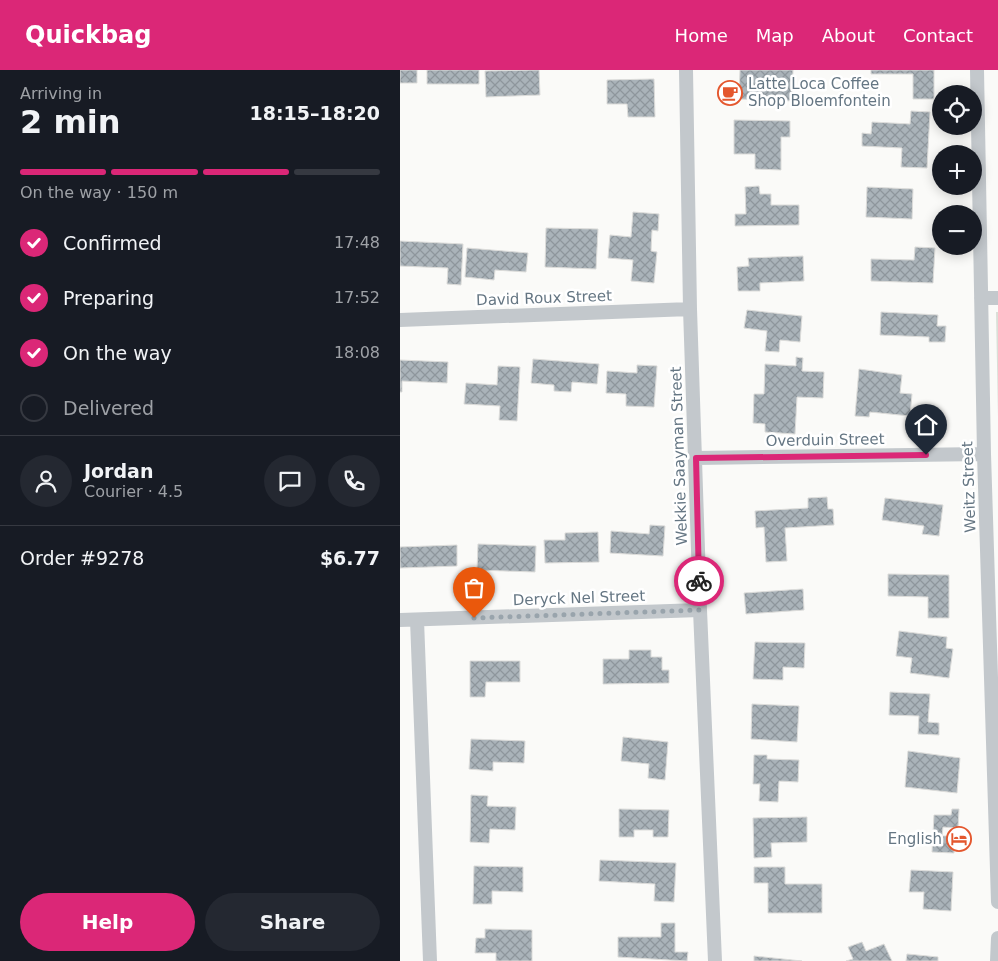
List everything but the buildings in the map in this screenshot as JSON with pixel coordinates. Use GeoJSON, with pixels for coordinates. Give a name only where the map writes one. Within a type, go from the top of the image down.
{"type":"FeatureCollection","features":[{"type":"Feature","properties":{"kind":"street","name":"Wekkie Saayman Street"},"geometry":{"type":"LineString","coordinates":[[686,70],[690,309],[700,610],[715,961]]}},
{"type":"Feature","properties":{"kind":"street","name":"Weitz Street"},"geometry":{"type":"LineString","coordinates":[[977,70],[984,454],[998,902]]}},
{"type":"Feature","properties":{"kind":"street"},"geometry":{"type":"LineString","coordinates":[[981,298],[998,298]]}},
{"type":"Feature","properties":{"kind":"street","name":"David Roux Street"},"geometry":{"type":"LineString","coordinates":[[400,320],[690,309]]}},
{"type":"Feature","properties":{"kind":"street","name":"Overduin Street"},"geometry":{"type":"LineString","coordinates":[[696,458],[984,454]]}},
{"type":"Feature","properties":{"kind":"street","name":"Deryck Nel Street"},"geometry":{"type":"LineString","coordinates":[[400,620],[700,610]]}},
{"type":"Feature","properties":{"kind":"street"},"geometry":{"type":"LineString","coordinates":[[417,620],[430,961]]}},
{"type":"Feature","properties":{"kind":"street"},"geometry":{"type":"LineString","coordinates":[[997,961],[998,938]]}},
{"type":"Feature","properties":{"kind":"shaded area"},"geometry":{"type":"Polygon","coordinates":[[[996,312],[998,312],[998,417],[996,312]]]}},
{"type":"Feature","properties":{"kind":"way so far"},"geometry":{"type":"LineString","coordinates":[[474,618],[700,610],[699,581]]}},
{"type":"Feature","properties":{"kind":"place","name":"Latte Loca Coffee Shop Bloemfontein"},"geometry":{"type":"Point","coordinates":[730,93]}},
{"type":"Feature","properties":{"kind":"place","name":"English"},"geometry":{"type":"Point","coordinates":[959,839]}},
{"type":"Feature","properties":{"kind":"route"},"geometry":{"type":"LineString","coordinates":[[699,581],[696,458],[926,455]]}}]}
